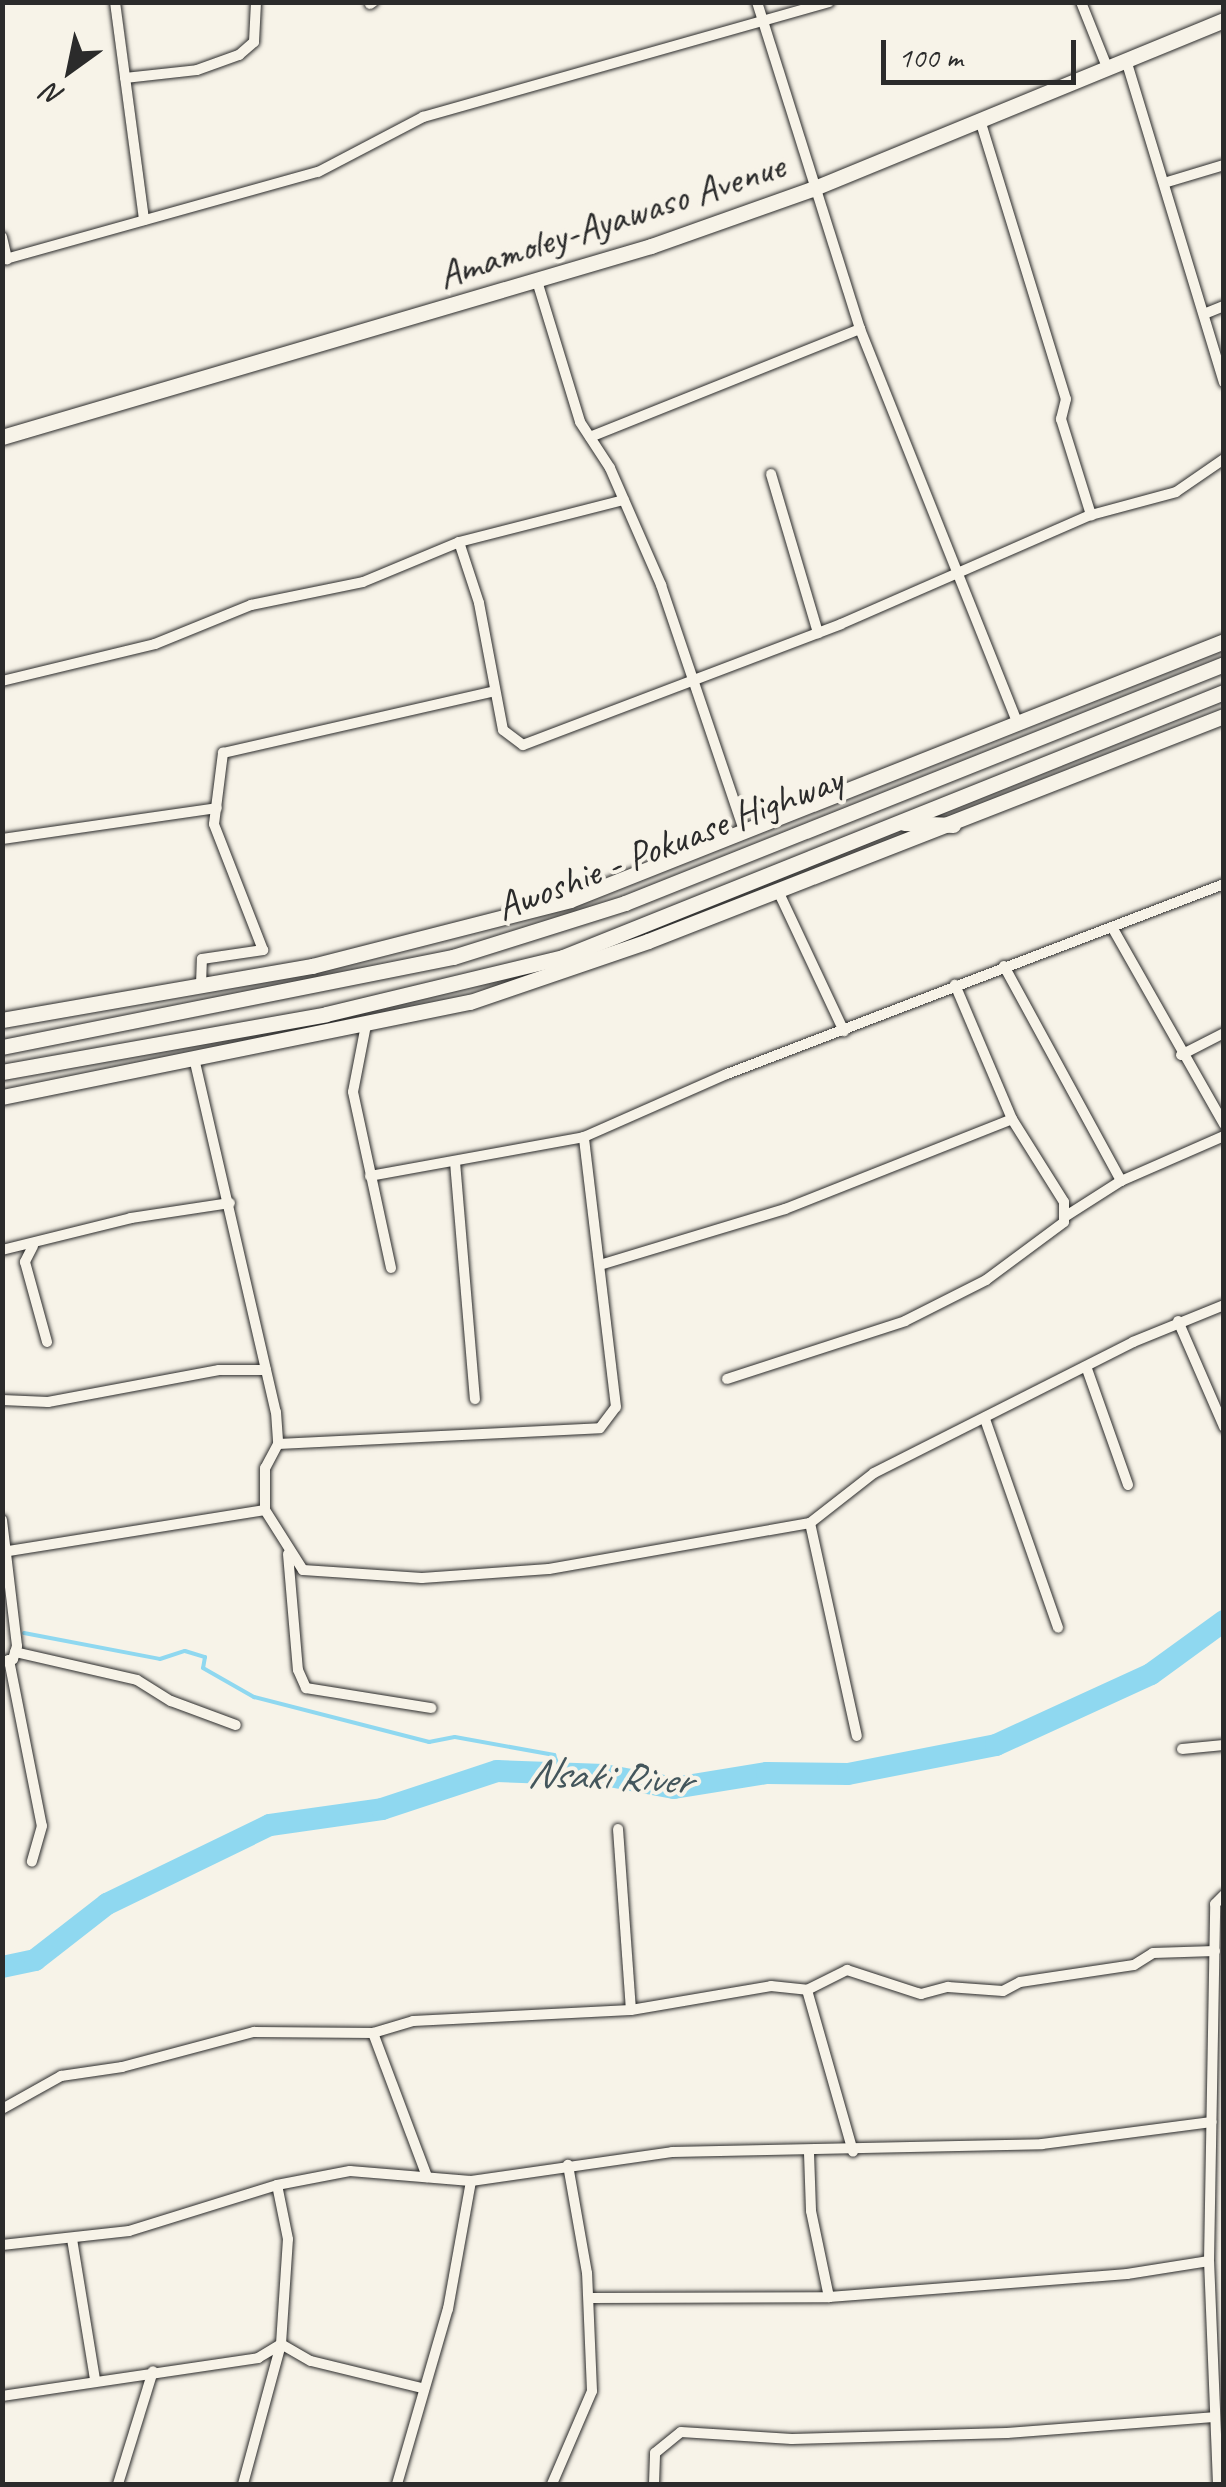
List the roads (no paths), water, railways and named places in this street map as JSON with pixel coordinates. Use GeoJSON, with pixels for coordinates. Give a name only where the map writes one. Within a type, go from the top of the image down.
{"type":"FeatureCollection","features":[{"type":"Feature","properties":{"kind":"street"},"geometry":{"type":"LineString","coordinates":[[115,2],[144,220]]}},
{"type":"Feature","properties":{"kind":"street"},"geometry":{"type":"LineString","coordinates":[[126,78],[207,68],[239,55],[254,42],[256,2]]}},
{"type":"Feature","properties":{"kind":"street"},"geometry":{"type":"LineString","coordinates":[[757,2],[812,189],[860,328],[1016,720]]}},
{"type":"Feature","properties":{"kind":"street"},"geometry":{"type":"LineString","coordinates":[[2,237],[5,260],[318,172],[423,118],[632,54],[764,25],[829,2]]}},
{"type":"Feature","properties":{"kind":"street"},"geometry":{"type":"LineString","coordinates":[[1081,2],[1107,67]]}},
{"type":"Feature","properties":{"kind":"street","name":"Amamoley-Ayawaso Avenue"},"geometry":{"type":"LineString","coordinates":[[2,436],[537,281],[812,189],[1224,20]]}},
{"type":"Feature","properties":{"kind":"street"},"geometry":{"type":"LineString","coordinates":[[1126,60],[1224,382]]}},
{"type":"Feature","properties":{"kind":"street"},"geometry":{"type":"LineString","coordinates":[[980,120],[1066,399],[1061,419],[1090,515]]}},
{"type":"Feature","properties":{"kind":"street"},"geometry":{"type":"LineString","coordinates":[[1164,183],[1224,165]]}},
{"type":"Feature","properties":{"kind":"street"},"geometry":{"type":"LineString","coordinates":[[537,281],[558,364],[590,437],[624,500],[696,678],[744,830]]}},
{"type":"Feature","properties":{"kind":"street"},"geometry":{"type":"LineString","coordinates":[[1204,314],[1224,306]]}},
{"type":"Feature","properties":{"kind":"street"},"geometry":{"type":"LineString","coordinates":[[590,437],[860,328]]}},
{"type":"Feature","properties":{"kind":"street"},"geometry":{"type":"LineString","coordinates":[[459,542],[479,602],[492,692],[503,730],[523,745],[818,632],[1090,515],[1176,492],[1224,459]]}},
{"type":"Feature","properties":{"kind":"street"},"geometry":{"type":"LineString","coordinates":[[771,474],[818,632]]}},
{"type":"Feature","properties":{"kind":"street"},"geometry":{"type":"LineString","coordinates":[[2,681],[155,644],[251,605],[364,582],[459,542],[624,500]]}},
{"type":"Feature","properties":{"kind":"street"},"geometry":{"type":"LineString","coordinates":[[2,1020],[312,966],[570,900],[1016,720],[1224,642]]}},
{"type":"Feature","properties":{"kind":"street","name":"Awoshie - Pokuase Highway"},"geometry":{"type":"LineString","coordinates":[[2,1047],[452,957],[625,903],[1224,664]]}},
{"type":"Feature","properties":{"kind":"street"},"geometry":{"type":"LineString","coordinates":[[201,985],[202,959],[263,950],[214,824],[223,753],[492,692]]}},
{"type":"Feature","properties":{"kind":"street","name":"Awoshie - Pokuase Highway"},"geometry":{"type":"LineString","coordinates":[[2,1072],[262,1025],[563,957],[1224,692]]}},
{"type":"Feature","properties":{"kind":"street"},"geometry":{"type":"LineString","coordinates":[[2,1097],[366,1026],[574,968],[953,825],[1224,716]]}},
{"type":"Feature","properties":{"kind":"street"},"geometry":{"type":"LineString","coordinates":[[2,839],[217,808]]}},
{"type":"Feature","properties":{"kind":"street"},"geometry":{"type":"LineString","coordinates":[[900,822],[953,825]]}},
{"type":"Feature","properties":{"kind":"street"},"geometry":{"type":"LineString","coordinates":[[370,1176],[584,1137],[955,984],[1224,884]]}},
{"type":"Feature","properties":{"kind":"street"},"geometry":{"type":"LineString","coordinates":[[778,891],[844,1031]]}},
{"type":"Feature","properties":{"kind":"street"},"geometry":{"type":"LineString","coordinates":[[1112,927],[1181,1055],[1224,1124]]}},
{"type":"Feature","properties":{"kind":"street"},"geometry":{"type":"LineString","coordinates":[[1004,966],[1121,1181]]}},
{"type":"Feature","properties":{"kind":"street"},"geometry":{"type":"LineString","coordinates":[[955,984],[1012,1119],[1066,1216]]}},
{"type":"Feature","properties":{"kind":"street"},"geometry":{"type":"LineString","coordinates":[[262,1025],[266,997]]}},
{"type":"Feature","properties":{"kind":"street"},"geometry":{"type":"LineString","coordinates":[[366,1026],[353,1092],[392,1268]]}},
{"type":"Feature","properties":{"kind":"street"},"geometry":{"type":"LineString","coordinates":[[1181,1055],[1224,1033]]}},
{"type":"Feature","properties":{"kind":"street"},"geometry":{"type":"LineString","coordinates":[[194,1058],[230,1203],[278,1444],[265,1468],[266,1510],[303,1570],[422,1578],[625,1560],[810,1524],[874,1472],[1178,1321],[1224,1305]]}},
{"type":"Feature","properties":{"kind":"street"},"geometry":{"type":"LineString","coordinates":[[603,1264],[785,1208],[1012,1119]]}},
{"type":"Feature","properties":{"kind":"street"},"geometry":{"type":"LineString","coordinates":[[727,1379],[905,1321],[986,1280],[1050,1237],[1066,1216],[1121,1181],[1224,1136]]}},
{"type":"Feature","properties":{"kind":"street"},"geometry":{"type":"LineString","coordinates":[[278,1444],[600,1428],[616,1407],[600,1286],[603,1264],[592,1228],[584,1137]]}},
{"type":"Feature","properties":{"kind":"street"},"geometry":{"type":"LineString","coordinates":[[455,1162],[475,1399]]}},
{"type":"Feature","properties":{"kind":"street"},"geometry":{"type":"LineString","coordinates":[[2,1250],[131,1218],[230,1203]]}},
{"type":"Feature","properties":{"kind":"street"},"geometry":{"type":"LineString","coordinates":[[35,1244],[25,1262],[47,1342]]}},
{"type":"Feature","properties":{"kind":"street"},"geometry":{"type":"LineString","coordinates":[[1178,1321],[1224,1427]]}},
{"type":"Feature","properties":{"kind":"street"},"geometry":{"type":"LineString","coordinates":[[1086,1369],[1128,1485]]}},
{"type":"Feature","properties":{"kind":"street"},"geometry":{"type":"LineString","coordinates":[[2,1400],[48,1402],[219,1370],[266,1370]]}},
{"type":"Feature","properties":{"kind":"street"},"geometry":{"type":"LineString","coordinates":[[985,1419],[1058,1628]]}},
{"type":"Feature","properties":{"kind":"street"},"geometry":{"type":"LineString","coordinates":[[8,1551],[266,1510]]}},
{"type":"Feature","properties":{"kind":"street"},"geometry":{"type":"LineString","coordinates":[[2,1520],[8,1551],[9,1658],[42,1826],[32,1862]]}},
{"type":"Feature","properties":{"kind":"street"},"geometry":{"type":"LineString","coordinates":[[810,1524],[857,1736]]}},
{"type":"Feature","properties":{"kind":"street"},"geometry":{"type":"LineString","coordinates":[[288,1551],[298,1670],[306,1688],[431,1708]]}},
{"type":"Feature","properties":{"kind":"street"},"geometry":{"type":"LineString","coordinates":[[9,1658],[137,1680],[171,1701],[236,1724]]}},
{"type":"Feature","properties":{"kind":"street"},"geometry":{"type":"LineString","coordinates":[[1182,1749],[1224,1745]]}},
{"type":"Feature","properties":{"kind":"street"},"geometry":{"type":"LineString","coordinates":[[618,1829],[630,2010]]}},
{"type":"Feature","properties":{"kind":"street"},"geometry":{"type":"LineString","coordinates":[[1218,2484],[1214,2417],[1219,2330],[1209,2261],[1218,2189],[1212,2122],[1220,2045],[1215,1904],[1224,1896]]}},
{"type":"Feature","properties":{"kind":"street"},"geometry":{"type":"LineString","coordinates":[[2,2108],[61,2076],[122,2067],[225,2037],[281,2030],[373,2033],[413,2021],[630,2010],[771,1986],[807,1990],[847,1970],[921,1994],[948,1987],[1003,1991],[1020,1982],[1134,1965],[1153,1953],[1215,1951]]}},
{"type":"Feature","properties":{"kind":"street"},"geometry":{"type":"LineString","coordinates":[[807,1990],[852,2152]]}},
{"type":"Feature","properties":{"kind":"street"},"geometry":{"type":"LineString","coordinates":[[373,2033],[427,2177]]}},
{"type":"Feature","properties":{"kind":"street"},"geometry":{"type":"LineString","coordinates":[[2,2245],[72,2239],[204,2212],[277,2185],[350,2171],[471,2181],[672,2152],[809,2153],[1042,2144],[1212,2122]]}},
{"type":"Feature","properties":{"kind":"street"},"geometry":{"type":"LineString","coordinates":[[809,2153],[811,2211],[829,2298]]}},
{"type":"Feature","properties":{"kind":"street"},"geometry":{"type":"LineString","coordinates":[[552,2484],[592,2391],[588,2298],[568,2165]]}},
{"type":"Feature","properties":{"kind":"street"},"geometry":{"type":"LineString","coordinates":[[397,2484],[448,2309],[471,2181]]}},
{"type":"Feature","properties":{"kind":"street"},"geometry":{"type":"LineString","coordinates":[[243,2484],[281,2344],[288,2239],[277,2185]]}},
{"type":"Feature","properties":{"kind":"street"},"geometry":{"type":"LineString","coordinates":[[72,2239],[95,2380]]}},
{"type":"Feature","properties":{"kind":"street"},"geometry":{"type":"LineString","coordinates":[[588,2298],[829,2298],[1127,2274],[1209,2261]]}},
{"type":"Feature","properties":{"kind":"street"},"geometry":{"type":"LineString","coordinates":[[281,2344],[311,2361],[422,2388]]}},
{"type":"Feature","properties":{"kind":"street"},"geometry":{"type":"LineString","coordinates":[[2,2396],[258,2358],[281,2344]]}},
{"type":"Feature","properties":{"kind":"street"},"geometry":{"type":"LineString","coordinates":[[118,2484],[153,2372]]}},
{"type":"Feature","properties":{"kind":"street"},"geometry":{"type":"LineString","coordinates":[[654,2484],[655,2453],[681,2432],[792,2439],[1007,2434],[1214,2417]]}},
{"type":"Feature","properties":{"kind":"waterway","name":"Nsaki River"},"geometry":{"type":"LineString","coordinates":[[2,1967],[35,1960],[107,1904],[270,1825],[382,1809],[497,1771],[604,1775],[674,1788],[767,1773],[848,1774],[996,1745],[1151,1674],[1224,1621]]}},
{"type":"Feature","properties":{"kind":"waterway"},"geometry":{"type":"LineString","coordinates":[[24,1633],[160,1659],[185,1651],[205,1657],[203,1668],[254,1697],[429,1742],[455,1737],[554,1755],[561,1773]]}}]}
